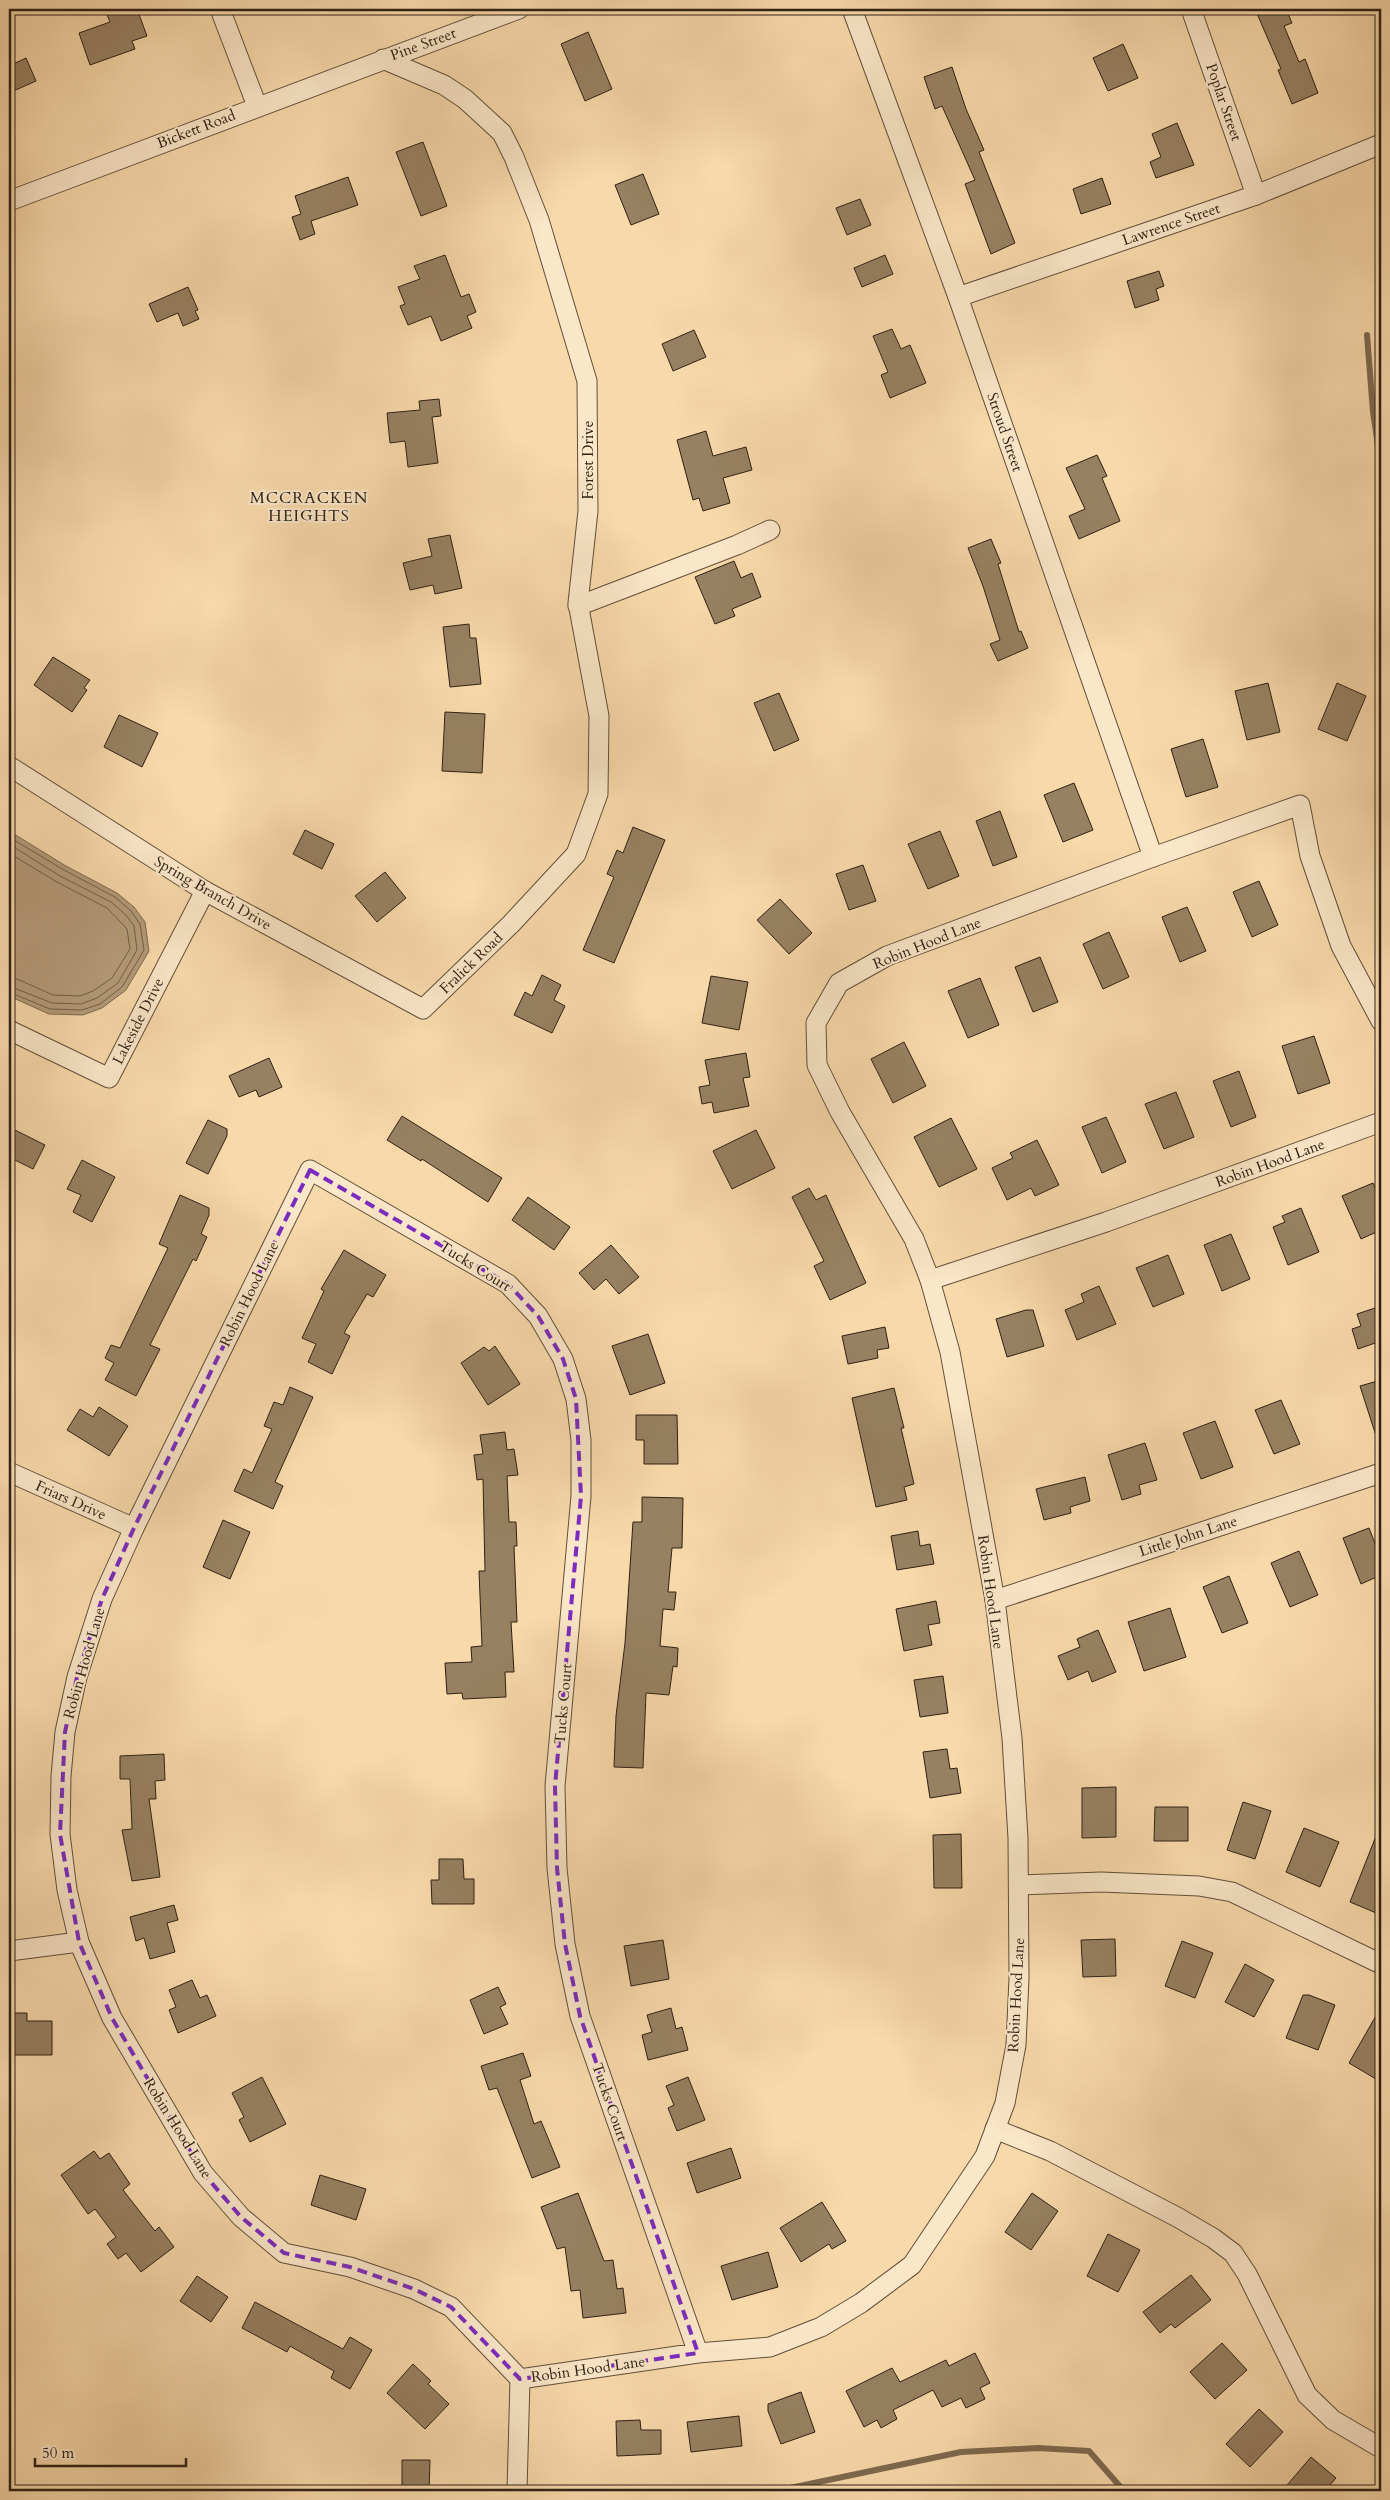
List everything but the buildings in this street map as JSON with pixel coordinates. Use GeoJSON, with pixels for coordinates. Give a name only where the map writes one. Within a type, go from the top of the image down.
{"type":"FeatureCollection","features":[{"type":"Feature","properties":{"kind":"street"},"geometry":{"type":"LineString","coordinates":[[220,9],[257,106]]}},
{"type":"Feature","properties":{"kind":"street","name":"Pine Street"},"geometry":{"type":"LineString","coordinates":[[383,59],[519,9]]}},
{"type":"Feature","properties":{"kind":"street","name":"Stroud Street"},"geometry":{"type":"LineString","coordinates":[[852,9],[958,297],[1153,857]]}},
{"type":"Feature","properties":{"kind":"street","name":"Poplar Street"},"geometry":{"type":"LineString","coordinates":[[1191,9],[1256,195]]}},
{"type":"Feature","properties":{"kind":"street","name":"Bickett Road"},"geometry":{"type":"LineString","coordinates":[[9,201],[383,59]]}},
{"type":"Feature","properties":{"kind":"street","name":"Forest Drive"},"geometry":{"type":"LineString","coordinates":[[383,59],[444,86],[465,99],[502,133],[530,193],[588,381],[588,511],[578,606],[599,716],[598,794],[576,854],[519,915]]}},
{"type":"Feature","properties":{"kind":"street","name":"Lawrence Street"},"geometry":{"type":"LineString","coordinates":[[958,297],[1256,195],[1381,144]]}},
{"type":"Feature","properties":{"kind":"street"},"geometry":{"type":"LineString","coordinates":[[578,606],[737,545],[770,530]]}},
{"type":"Feature","properties":{"kind":"street","name":"Spring Branch Drive"},"geometry":{"type":"LineString","coordinates":[[9,766],[205,891],[423,1009]]}},
{"type":"Feature","properties":{"kind":"street","name":"Robin Hood Lane"},"geometry":{"type":"LineString","coordinates":[[310,1170],[134,1528],[102,1599],[77,1677],[65,1732],[61,1776],[60,1834],[67,1890],[79,1942],[112,2018],[203,2173],[241,2217],[284,2253],[350,2267],[414,2289],[450,2307],[520,2379],[698,2353],[770,2348],[812,2330],[861,2303],[912,2265],[985,2156],[1004,2103],[1016,2045],[1020,1978],[1018,1838],[1012,1738],[994,1600],[950,1352],[930,1280],[914,1239],[840,1112],[818,1066],[816,1022],[839,983],[887,956],[1153,857],[1300,805],[1310,856],[1341,946],[1381,1021]]}},
{"type":"Feature","properties":{"kind":"street","name":"Lakeside Drive"},"geometry":{"type":"LineString","coordinates":[[9,1030],[109,1078],[205,891]]}},
{"type":"Feature","properties":{"kind":"street","name":"Fralick Road"},"geometry":{"type":"LineString","coordinates":[[423,1009],[519,915]]}},
{"type":"Feature","properties":{"kind":"street","name":"Robin Hood Lane"},"geometry":{"type":"LineString","coordinates":[[930,1280],[1106,1222],[1381,1122]]}},
{"type":"Feature","properties":{"kind":"street","name":"Tucks Court"},"geometry":{"type":"LineString","coordinates":[[310,1170],[508,1284],[538,1316],[563,1358],[576,1399],[581,1440],[581,1496],[556,1786],[557,1868],[565,1944],[580,2016],[698,2353]]}},
{"type":"Feature","properties":{"kind":"street","name":"Friars Drive"},"geometry":{"type":"LineString","coordinates":[[9,1472],[134,1528]]}},
{"type":"Feature","properties":{"kind":"street","name":"Little John Lane"},"geometry":{"type":"LineString","coordinates":[[994,1600],[1381,1473]]}},
{"type":"Feature","properties":{"kind":"street"},"geometry":{"type":"LineString","coordinates":[[1019,1885],[1101,1882],[1199,1886],[1232,1892],[1381,1964]]}},
{"type":"Feature","properties":{"kind":"street"},"geometry":{"type":"LineString","coordinates":[[9,1951],[79,1942]]}},
{"type":"Feature","properties":{"kind":"street"},"geometry":{"type":"LineString","coordinates":[[995,2129],[1050,2151],[1177,2217],[1213,2238],[1232,2253],[1247,2274],[1307,2395],[1333,2420],[1381,2448]]}},
{"type":"Feature","properties":{"kind":"street"},"geometry":{"type":"LineString","coordinates":[[517,2491],[520,2379]]}},
{"type":"Feature","properties":{"kind":"highlighted area"},"geometry":{"type":"Polygon","coordinates":[[[310,1170],[508,1284],[538,1316],[563,1359],[576,1399],[581,1496],[555,1786],[557,1868],[565,1944],[580,2016],[698,2353],[520,2379],[451,2307],[414,2289],[350,2267],[284,2253],[241,2217],[203,2173],[112,2018],[79,1942],[60,1834],[65,1732],[77,1677],[102,1599],[134,1528],[310,1170]]]}},
{"type":"Feature","properties":{"kind":"water"},"geometry":{"type":"Polygon","coordinates":[[[9,831],[66,866],[117,893],[134,907],[145,922],[149,951],[126,990],[102,1008],[83,1015],[49,1014],[9,996],[9,831]]]}},
{"type":"Feature","properties":{"kind":"waterway"},"geometry":{"type":"LineString","coordinates":[[1367,335],[1373,412],[1381,465]]}},
{"type":"Feature","properties":{"kind":"waterway"},"geometry":{"type":"LineString","coordinates":[[776,2491],[961,2452],[1038,2448],[1089,2451],[1124,2491]]}},
{"type":"Feature","properties":{"kind":"district","name":"MCCRACKEN HEIGHTS"},"geometry":{"type":"Point","coordinates":[309,506]}}]}
